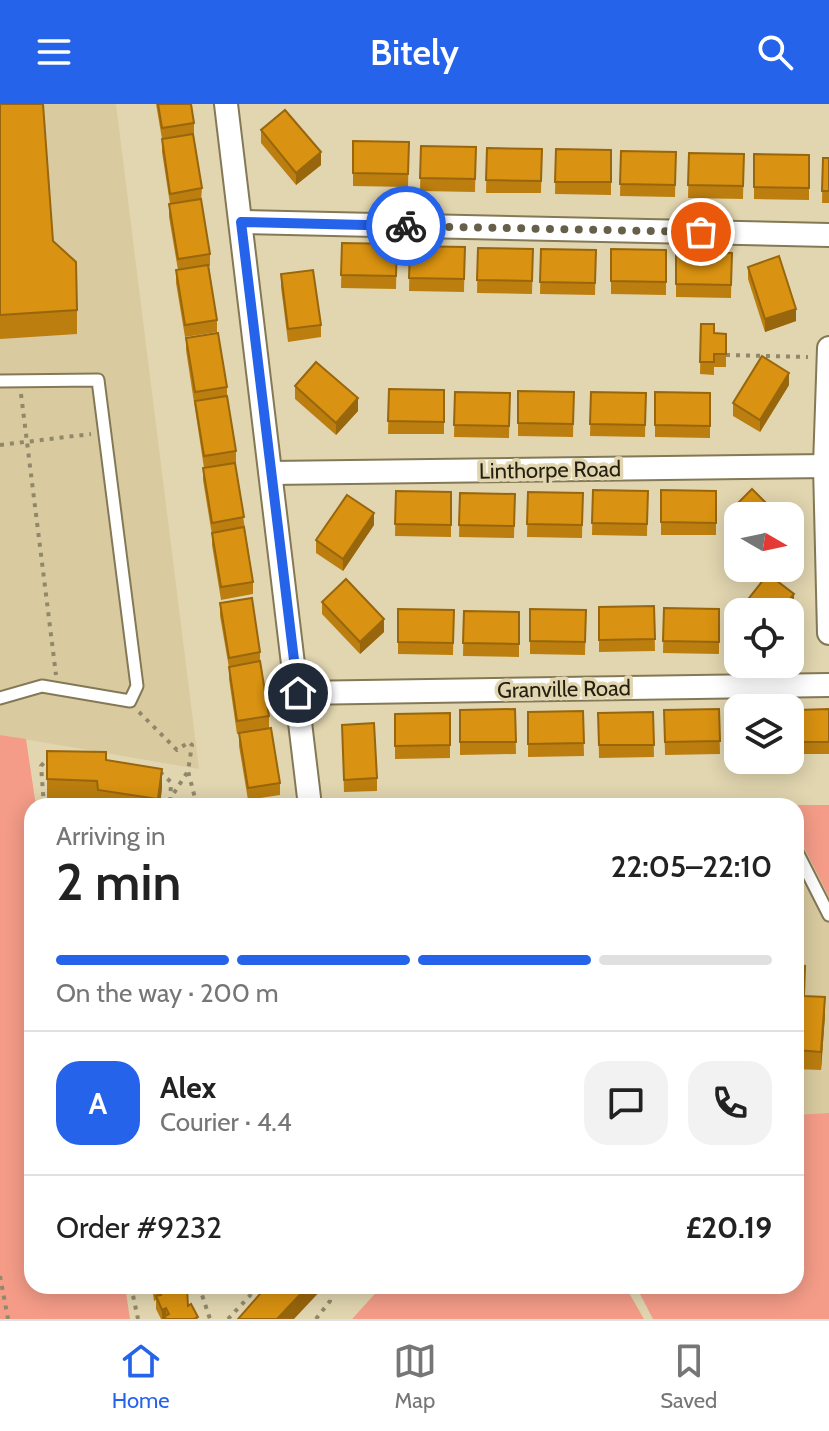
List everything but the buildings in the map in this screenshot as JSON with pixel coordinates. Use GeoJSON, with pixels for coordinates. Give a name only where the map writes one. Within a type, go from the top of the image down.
{"type":"FeatureCollection","features":[{"type":"Feature","properties":{"kind":"street"},"geometry":{"type":"LineString","coordinates":[[226,104],[309,798]]}},
{"type":"Feature","properties":{"kind":"street"},"geometry":{"type":"LineString","coordinates":[[241,222],[829,235]]}},
{"type":"Feature","properties":{"kind":"street"},"geometry":{"type":"LineString","coordinates":[[829,348],[829,633]]}},
{"type":"Feature","properties":{"kind":"street","name":"Linthorpe Road"},"geometry":{"type":"LineString","coordinates":[[271,473],[827,466]]}},
{"type":"Feature","properties":{"kind":"street","name":"Granville Road"},"geometry":{"type":"LineString","coordinates":[[298,693],[829,685]]}},
{"type":"Feature","properties":{"kind":"lane"},"geometry":{"type":"LineString","coordinates":[[0,381],[98,380],[137,686],[130,701],[42,686],[0,698]]}},
{"type":"Feature","properties":{"kind":"lane"},"geometry":{"type":"LineString","coordinates":[[804,866],[829,915]]}},
{"type":"Feature","properties":{"kind":"path"},"geometry":{"type":"LineString","coordinates":[[726,355],[829,358]]}},
{"type":"Feature","properties":{"kind":"path"},"geometry":{"type":"LineString","coordinates":[[19,380],[56,675],[68,677]]}},
{"type":"Feature","properties":{"kind":"path"},"geometry":{"type":"LineString","coordinates":[[0,445],[105,432]]}},
{"type":"Feature","properties":{"kind":"path"},"geometry":{"type":"LineString","coordinates":[[130,701],[177,750],[189,742],[192,745],[188,771],[195,798]]}},
{"type":"Feature","properties":{"kind":"path"},"geometry":{"type":"LineString","coordinates":[[43,798],[41,766],[46,758],[54,755]]}},
{"type":"Feature","properties":{"kind":"path"},"geometry":{"type":"LineString","coordinates":[[158,771],[171,782],[171,798]]}},
{"type":"Feature","properties":{"kind":"path"},"geometry":{"type":"LineString","coordinates":[[172,795],[188,771]]}},
{"type":"Feature","properties":{"kind":"path"},"geometry":{"type":"LineString","coordinates":[[0,1276],[8,1319]]}},
{"type":"Feature","properties":{"kind":"path"},"geometry":{"type":"LineString","coordinates":[[133,1294],[138,1319]]}},
{"type":"Feature","properties":{"kind":"path"},"geometry":{"type":"LineString","coordinates":[[202,1294],[210,1319]]}},
{"type":"Feature","properties":{"kind":"path"},"geometry":{"type":"LineString","coordinates":[[228,1319],[251,1294]]}},
{"type":"Feature","properties":{"kind":"path"},"geometry":{"type":"LineString","coordinates":[[316,1319],[330,1301],[330,1294]]}},
{"type":"Feature","properties":{"kind":"shaded area"},"geometry":{"type":"Polygon","coordinates":[[[0,104],[116,104],[199,769],[0,735],[0,104]]]}},
{"type":"Feature","properties":{"kind":"shaded area"},"geometry":{"type":"Polygon","coordinates":[[[0,735],[26,739],[35,798],[24,798],[24,1294],[126,1294],[130,1319],[0,1319],[0,735]]]}},
{"type":"Feature","properties":{"kind":"shaded area"},"geometry":{"type":"Polygon","coordinates":[[[804,805],[829,805],[829,1319],[653,1319],[640,1294],[804,1294],[804,805]]]}},
{"type":"Feature","properties":{"kind":"shaded area"},"geometry":{"type":"Polygon","coordinates":[[[804,805],[829,805],[829,897],[805,849],[804,805]]]}},
{"type":"Feature","properties":{"kind":"shaded area"},"geometry":{"type":"Polygon","coordinates":[[[829,1113],[829,1319],[653,1319],[640,1294],[804,1294],[804,1115],[829,1113]]]}},
{"type":"Feature","properties":{"kind":"shaded area"},"geometry":{"type":"Polygon","coordinates":[[[375,1294],[630,1294],[644,1319],[352,1319],[375,1294]]]}},
{"type":"Feature","properties":{"kind":"way so far"},"geometry":{"type":"LineString","coordinates":[[406,226],[701,232]]}},
{"type":"Feature","properties":{"kind":"route"},"geometry":{"type":"LineString","coordinates":[[298,693],[241,222],[406,226]]}}]}
